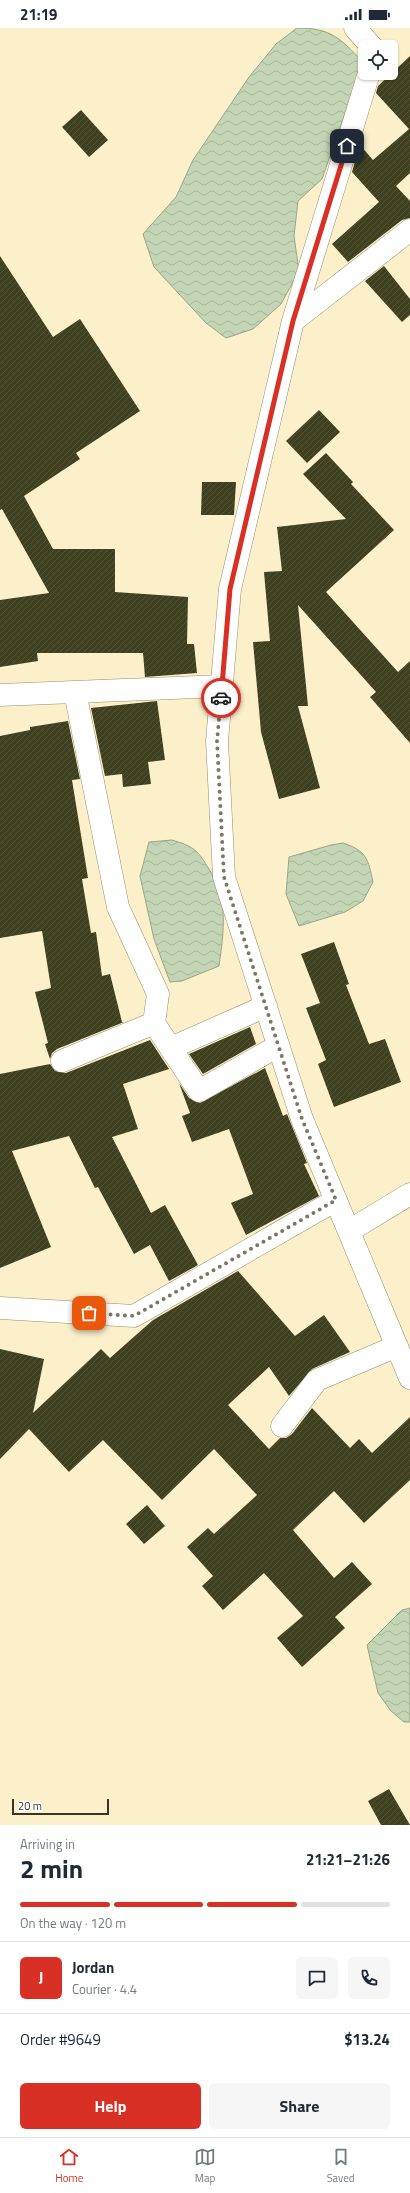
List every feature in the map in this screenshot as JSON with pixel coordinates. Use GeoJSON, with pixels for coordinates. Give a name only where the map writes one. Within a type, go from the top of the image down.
{"type":"FeatureCollection","features":[{"type":"Feature","properties":{"kind":"street"},"geometry":{"type":"LineString","coordinates":[[356,28],[366,40]]}},
{"type":"Feature","properties":{"kind":"street"},"geometry":{"type":"LineString","coordinates":[[367,80],[293,321],[230,589],[217,741],[224,877],[302,1119],[410,1378]]}},
{"type":"Feature","properties":{"kind":"street"},"geometry":{"type":"LineString","coordinates":[[293,321],[410,230]]}},
{"type":"Feature","properties":{"kind":"street"},"geometry":{"type":"LineString","coordinates":[[0,695],[222,686]]}},
{"type":"Feature","properties":{"kind":"street"},"geometry":{"type":"LineString","coordinates":[[75,692],[118,907],[158,994],[154,1023],[199,1090],[278,1046]]}},
{"type":"Feature","properties":{"kind":"street"},"geometry":{"type":"LineString","coordinates":[[171,1048],[266,1006]]}},
{"type":"Feature","properties":{"kind":"street"},"geometry":{"type":"LineString","coordinates":[[62,1061],[154,1023]]}},
{"type":"Feature","properties":{"kind":"street"},"geometry":{"type":"LineString","coordinates":[[349,1231],[410,1194]]}},
{"type":"Feature","properties":{"kind":"street"},"geometry":{"type":"LineString","coordinates":[[0,1308],[134,1316],[336,1200]]}},
{"type":"Feature","properties":{"kind":"street"},"geometry":{"type":"LineString","coordinates":[[282,1426],[317,1380],[397,1346]]}},
{"type":"Feature","properties":{"kind":"water"},"geometry":{"type":"Polygon","coordinates":[[[297,28],[309,28],[327,32],[341,41],[358,57],[358,76],[322,179],[298,201],[294,236],[299,271],[281,304],[253,329],[226,338],[206,323],[154,267],[143,234],[176,197],[193,160],[249,77],[276,44],[297,28]]]}},
{"type":"Feature","properties":{"kind":"water"},"geometry":{"type":"Polygon","coordinates":[[[172,840],[187,845],[194,850],[207,866],[219,890],[222,902],[223,927],[219,966],[182,981],[170,982],[154,939],[140,876],[149,842],[172,840]]]}},
{"type":"Feature","properties":{"kind":"water"},"geometry":{"type":"Polygon","coordinates":[[[343,843],[357,849],[362,853],[370,867],[373,882],[363,901],[345,912],[299,926],[286,894],[289,857],[343,843]]]}},
{"type":"Feature","properties":{"kind":"water"},"geometry":{"type":"Polygon","coordinates":[[[410,1608],[410,1722],[404,1722],[391,1711],[378,1693],[367,1645],[402,1610],[410,1608]]]}},
{"type":"Feature","properties":{"kind":"building"},"geometry":{"type":"Polygon","coordinates":[[[410,56],[410,173],[396,186],[410,201],[410,218],[402,220],[348,262],[332,244],[379,202],[352,172],[360,145],[373,160],[409,129],[376,93],[378,86],[384,80],[398,80],[398,67],[410,56]]]}},
{"type":"Feature","properties":{"kind":"building"},"geometry":{"type":"Polygon","coordinates":[[[81,110],[108,140],[89,157],[62,127],[81,110]]]}},
{"type":"Feature","properties":{"kind":"building"},"geometry":{"type":"Polygon","coordinates":[[[0,256],[53,337],[80,319],[140,411],[76,453],[80,459],[24,496],[53,549],[115,549],[115,592],[188,597],[187,644],[194,644],[197,673],[145,677],[143,653],[37,653],[38,661],[0,667],[0,600],[49,593],[2,509],[0,510],[0,256]]]}},
{"type":"Feature","properties":{"kind":"building"},"geometry":{"type":"Polygon","coordinates":[[[384,266],[410,299],[410,315],[402,322],[365,281],[384,266]]]}},
{"type":"Feature","properties":{"kind":"building"},"geometry":{"type":"Polygon","coordinates":[[[319,410],[340,432],[307,463],[286,441],[319,410]]]}},
{"type":"Feature","properties":{"kind":"building"},"geometry":{"type":"Polygon","coordinates":[[[326,453],[353,482],[351,484],[394,530],[326,592],[398,672],[410,661],[410,743],[370,697],[376,692],[298,605],[308,706],[298,706],[320,788],[279,799],[261,732],[253,642],[270,641],[264,572],[282,571],[277,527],[346,519],[303,474],[326,453]]]}},
{"type":"Feature","properties":{"kind":"building"},"geometry":{"type":"Polygon","coordinates":[[[202,482],[236,482],[234,515],[201,515],[202,482]]]}},
{"type":"Feature","properties":{"kind":"building"},"geometry":{"type":"Polygon","coordinates":[[[157,701],[165,760],[148,762],[151,784],[123,787],[122,774],[105,776],[91,708],[157,701]]]}},
{"type":"Feature","properties":{"kind":"building"},"geometry":{"type":"Polygon","coordinates":[[[68,721],[80,779],[72,780],[88,878],[82,879],[91,933],[96,932],[102,976],[110,974],[122,1022],[124,1022],[57,1049],[52,1053],[50,1059],[45,1044],[48,1043],[35,992],[51,988],[42,931],[0,938],[0,736],[30,730],[30,727],[68,721]]]}},
{"type":"Feature","properties":{"kind":"building"},"geometry":{"type":"Polygon","coordinates":[[[334,942],[349,984],[346,985],[369,1044],[385,1039],[401,1082],[334,1107],[318,1064],[326,1060],[306,1008],[320,1003],[301,954],[334,942]]]}},
{"type":"Feature","properties":{"kind":"building"},"geometry":{"type":"Polygon","coordinates":[[[250,1027],[256,1044],[203,1074],[189,1054],[250,1027]]]}},
{"type":"Feature","properties":{"kind":"building"},"geometry":{"type":"Polygon","coordinates":[[[150,1040],[169,1069],[123,1084],[138,1129],[112,1137],[151,1213],[165,1205],[198,1265],[169,1281],[150,1245],[134,1254],[98,1187],[95,1188],[69,1136],[12,1151],[51,1247],[0,1268],[0,1074],[50,1064],[55,1071],[66,1073],[150,1040]]]}},
{"type":"Feature","properties":{"kind":"building"},"geometry":{"type":"Polygon","coordinates":[[[265,1068],[283,1116],[287,1114],[307,1163],[304,1164],[319,1196],[246,1235],[231,1203],[253,1194],[229,1129],[192,1142],[182,1116],[190,1113],[179,1083],[189,1098],[200,1103],[265,1068]]]}},
{"type":"Feature","properties":{"kind":"building"},"geometry":{"type":"Polygon","coordinates":[[[238,1271],[295,1336],[324,1315],[350,1352],[312,1369],[289,1396],[269,1367],[228,1405],[269,1449],[280,1438],[286,1438],[292,1434],[312,1408],[350,1448],[359,1439],[372,1453],[410,1417],[410,1480],[364,1523],[334,1491],[293,1530],[334,1578],[352,1562],[372,1584],[335,1617],[345,1628],[302,1667],[277,1638],[303,1616],[264,1573],[223,1610],[202,1586],[213,1576],[187,1547],[208,1528],[214,1534],[257,1495],[214,1449],[162,1500],[103,1440],[69,1472],[29,1429],[0,1459],[0,1349],[44,1359],[33,1413],[101,1349],[110,1358],[153,1320],[238,1271]]]}},
{"type":"Feature","properties":{"kind":"building"},"geometry":{"type":"Polygon","coordinates":[[[147,1505],[165,1526],[144,1544],[126,1524],[147,1505]]]}},
{"type":"Feature","properties":{"kind":"building"},"geometry":{"type":"Polygon","coordinates":[[[389,1789],[410,1825],[381,1825],[368,1801],[389,1789]]]}},
{"type":"Feature","properties":{"kind":"way so far"},"geometry":{"type":"LineString","coordinates":[[89,1313],[134,1316],[336,1200],[302,1119],[224,877],[217,741],[221,698]]}},
{"type":"Feature","properties":{"kind":"route"},"geometry":{"type":"LineString","coordinates":[[221,698],[230,589],[293,321],[347,146]]}}]}
